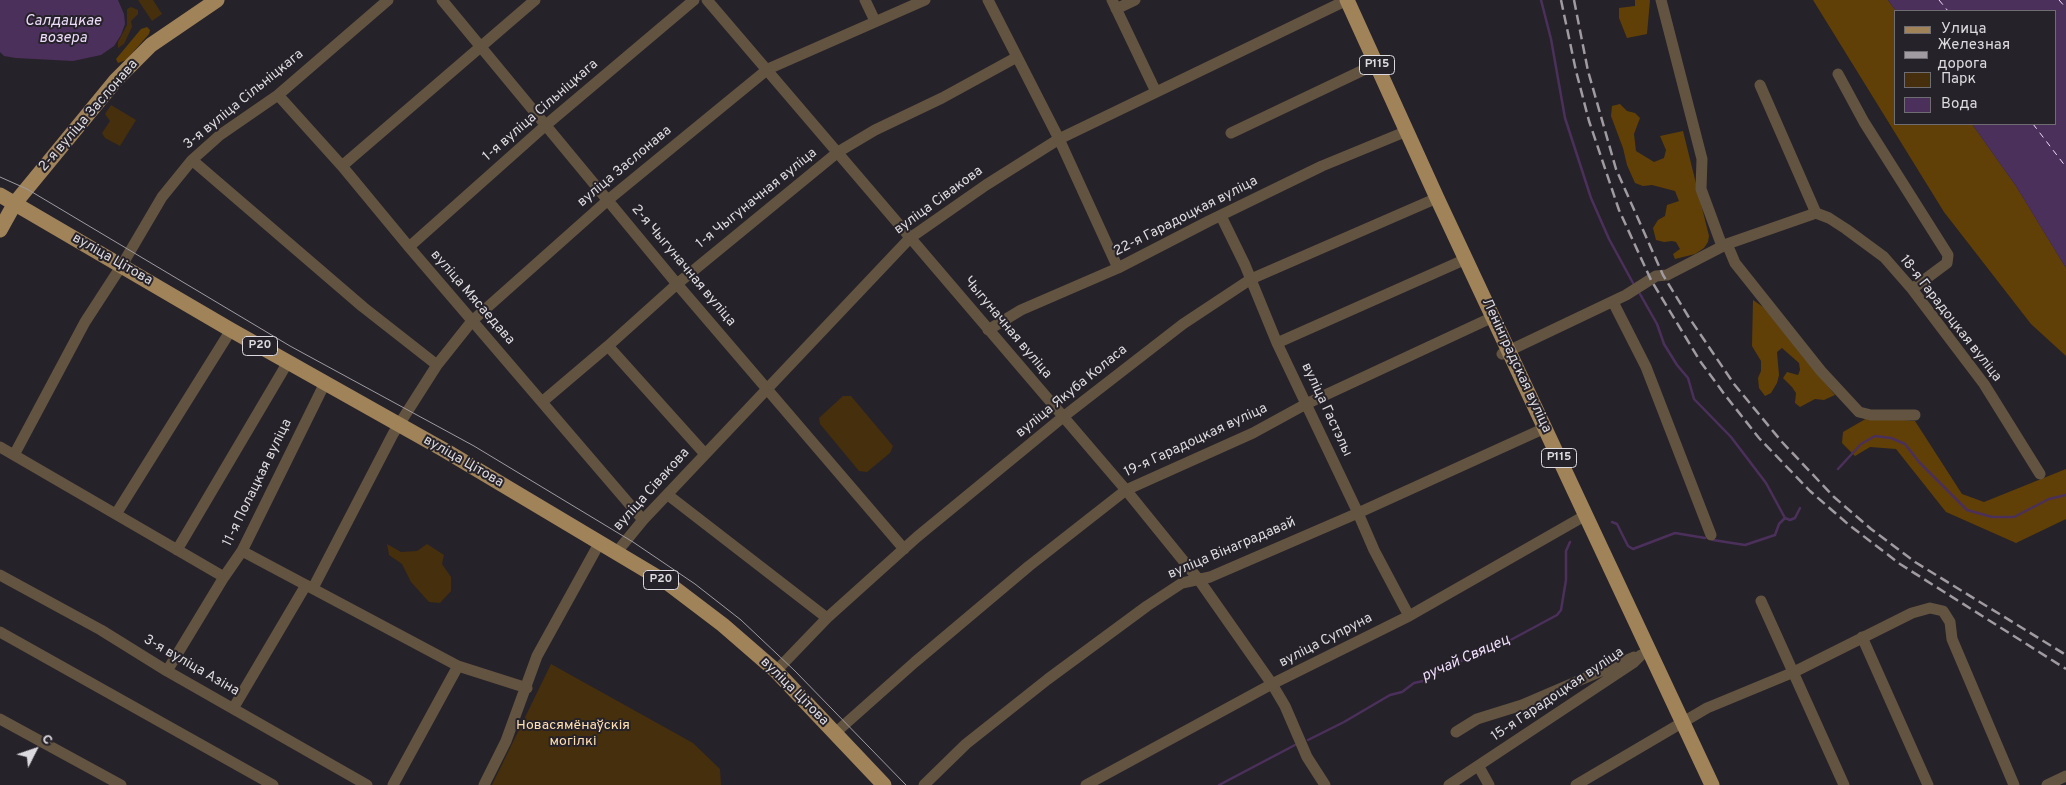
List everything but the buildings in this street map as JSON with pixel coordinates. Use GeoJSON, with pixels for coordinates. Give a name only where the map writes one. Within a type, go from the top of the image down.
{"type":"FeatureCollection","features":[{"type":"Feature","properties":{"kind":"main road","name":"2-я вуліца Заслонава"},"geometry":{"type":"LineString","coordinates":[[0,230],[15,203],[116,80],[151,45],[217,0]]}},
{"type":"Feature","properties":{"kind":"main road","name":"Ленінградская вуліца"},"geometry":{"type":"LineString","coordinates":[[1343,1],[1645,654],[1678,724],[1712,785]]}},
{"type":"Feature","properties":{"kind":"main road","name":"вуліца Цітова"},"geometry":{"type":"LineString","coordinates":[[0,195],[600,542],[688,598],[723,625],[776,672],[884,785]]}},
{"type":"Feature","properties":{"kind":"main road","name":"Ленінградская вуліца"},"geometry":{"type":"LineString","coordinates":[[1678,724],[1700,785]]}},
{"type":"Feature","properties":{"kind":"street","name":"3-я вуліца Сільніцкага"},"geometry":{"type":"LineString","coordinates":[[14,455],[85,322],[122,265],[162,197],[192,160],[220,135],[278,95],[388,0]]}},
{"type":"Feature","properties":{"kind":"street","name":"2-я Чыгуначная вуліца"},"geometry":{"type":"LineString","coordinates":[[442,0],[677,284],[904,549]]}},
{"type":"Feature","properties":{"kind":"street"},"geometry":{"type":"LineString","coordinates":[[342,166],[535,0]]}},
{"type":"Feature","properties":{"kind":"street","name":"1-я вуліца Сільніцкага"},"geometry":{"type":"LineString","coordinates":[[409,247],[546,125],[694,0]]}},
{"type":"Feature","properties":{"kind":"street","name":"Чыгуначная вуліца"},"geometry":{"type":"LineString","coordinates":[[707,0],[768,69],[1126,490],[1199,580],[1286,706],[1307,757],[1325,785]]}},
{"type":"Feature","properties":{"kind":"street"},"geometry":{"type":"LineString","coordinates":[[865,0],[875,21]]}},
{"type":"Feature","properties":{"kind":"street","name":"вуліца Заслонава"},"geometry":{"type":"LineString","coordinates":[[234,707],[310,587],[399,425],[437,365],[472,321],[608,200],[768,69],[925,0]]}},
{"type":"Feature","properties":{"kind":"street"},"geometry":{"type":"LineString","coordinates":[[988,0],[1059,139],[1118,268]]}},
{"type":"Feature","properties":{"kind":"street"},"geometry":{"type":"LineString","coordinates":[[1135,0],[1114,4],[1156,92]]}},
{"type":"Feature","properties":{"kind":"street"},"geometry":{"type":"LineString","coordinates":[[1661,0],[1702,159],[1701,189],[1724,245],[1735,263],[1822,370],[1859,412],[1871,415],[1916,415]]}},
{"type":"Feature","properties":{"kind":"street","name":"вуліца Сівакова"},"geometry":{"type":"LineString","coordinates":[[616,553],[643,520],[910,238],[986,184],[1059,139],[1343,1]]}},
{"type":"Feature","properties":{"kind":"street","name":"1-я Чыгуначная вуліца"},"geometry":{"type":"LineString","coordinates":[[542,402],[677,284],[838,152],[875,130],[942,98],[1017,57]]}},
{"type":"Feature","properties":{"kind":"street"},"geometry":{"type":"LineString","coordinates":[[1231,133],[1372,66]]}},
{"type":"Feature","properties":{"kind":"street"},"geometry":{"type":"LineString","coordinates":[[1838,74],[1864,122],[1948,256],[1947,263],[1912,288]]}},
{"type":"Feature","properties":{"kind":"street"},"geometry":{"type":"LineString","coordinates":[[1505,352],[1613,302],[1656,276],[1668,275],[1724,245],[1816,213],[1760,85]]}},
{"type":"Feature","properties":{"kind":"street","name":"вуліца Мясаедава"},"geometry":{"type":"LineString","coordinates":[[278,95],[342,166],[643,520]]}},
{"type":"Feature","properties":{"kind":"street","name":"22-я Гарадоцкая вуліца"},"geometry":{"type":"LineString","coordinates":[[988,330],[1021,310],[1118,268],[1322,166],[1403,132]]}},
{"type":"Feature","properties":{"kind":"street"},"geometry":{"type":"LineString","coordinates":[[192,160],[363,307],[437,365]]}},
{"type":"Feature","properties":{"kind":"street","name":"вуліца Якуба Коласа"},"geometry":{"type":"LineString","coordinates":[[776,672],[827,618],[904,549],[1063,417],[1183,324],[1251,279],[1434,200]]}},
{"type":"Feature","properties":{"kind":"street","name":"18-я Гарадоцкая вуліца"},"geometry":{"type":"LineString","coordinates":[[1816,213],[1835,222],[1884,257],[1912,288],[1984,384],[2040,474]]}},
{"type":"Feature","properties":{"kind":"street","name":"вуліца Гастэлы"},"geometry":{"type":"LineString","coordinates":[[1221,216],[1251,279],[1277,343],[1374,550],[1409,616]]}},
{"type":"Feature","properties":{"kind":"street"},"geometry":{"type":"LineString","coordinates":[[1277,343],[1462,261]]}},
{"type":"Feature","properties":{"kind":"street"},"geometry":{"type":"LineString","coordinates":[[1613,302],[1646,367],[1711,535]]}},
{"type":"Feature","properties":{"kind":"street","name":"19-я Гарадоцкая вуліца"},"geometry":{"type":"LineString","coordinates":[[834,734],[914,662],[1029,566],[1126,490],[1253,433],[1306,404],[1489,318]]}},
{"type":"Feature","properties":{"kind":"street"},"geometry":{"type":"LineString","coordinates":[[116,514],[231,330]]}},
{"type":"Feature","properties":{"kind":"street"},"geometry":{"type":"LineString","coordinates":[[608,346],[705,454]]}},
{"type":"Feature","properties":{"kind":"street"},"geometry":{"type":"LineString","coordinates":[[177,550],[288,362]]}},
{"type":"Feature","properties":{"kind":"street","name":"11-я Полацкая вуліца"},"geometry":{"type":"LineString","coordinates":[[167,671],[242,551],[325,383]]}},
{"type":"Feature","properties":{"kind":"street","name":"вуліца Вінаградавай"},"geometry":{"type":"LineString","coordinates":[[924,785],[966,744],[1071,662],[1147,606],[1182,583],[1210,577],[1358,513],[1541,430]]}},
{"type":"Feature","properties":{"kind":"street"},"geometry":{"type":"LineString","coordinates":[[0,447],[224,577]]}},
{"type":"Feature","properties":{"kind":"street"},"geometry":{"type":"LineString","coordinates":[[668,495],[827,618]]}},
{"type":"Feature","properties":{"kind":"street","name":"вуліца Супруна"},"geometry":{"type":"LineString","coordinates":[[1086,785],[1272,684],[1409,616],[1581,517]]}},
{"type":"Feature","properties":{"kind":"street"},"geometry":{"type":"LineString","coordinates":[[484,785],[506,741],[527,688],[537,656],[600,542]]}},
{"type":"Feature","properties":{"kind":"street"},"geometry":{"type":"LineString","coordinates":[[242,551],[458,666],[527,688]]}},
{"type":"Feature","properties":{"kind":"street","name":"3-я вуліца Азіна"},"geometry":{"type":"LineString","coordinates":[[0,574],[101,630],[167,671],[234,707],[367,785]]}},
{"type":"Feature","properties":{"kind":"street"},"geometry":{"type":"LineString","coordinates":[[1761,601],[1844,785]]}},
{"type":"Feature","properties":{"kind":"street"},"geometry":{"type":"LineString","coordinates":[[1576,785],[1589,782],[1678,724],[1707,708],[1794,672],[1912,612],[1930,608],[1943,611],[1950,622],[1952,639],[2014,785]]}},
{"type":"Feature","properties":{"kind":"street"},"geometry":{"type":"LineString","coordinates":[[0,632],[273,785]]}},
{"type":"Feature","properties":{"kind":"street"},"geometry":{"type":"LineString","coordinates":[[1862,637],[1928,785]]}},
{"type":"Feature","properties":{"kind":"street","name":"15-я Гарадоцкая вуліца"},"geometry":{"type":"LineString","coordinates":[[1456,732],[1477,719],[1522,704],[1645,654]]}},
{"type":"Feature","properties":{"kind":"street","name":"15-я Гарадоцкая вуліца"},"geometry":{"type":"LineString","coordinates":[[1449,785],[1645,654]]}},
{"type":"Feature","properties":{"kind":"street"},"geometry":{"type":"LineString","coordinates":[[393,785],[458,666]]}},
{"type":"Feature","properties":{"kind":"street"},"geometry":{"type":"LineString","coordinates":[[0,719],[121,785]]}},
{"type":"Feature","properties":{"kind":"street"},"geometry":{"type":"LineString","coordinates":[[1478,766],[1489,785]]}},
{"type":"Feature","properties":{"kind":"street"},"geometry":{"type":"LineString","coordinates":[[2047,785],[2066,776]]}},
{"type":"Feature","properties":{"kind":"green space"},"geometry":{"type":"Polygon","coordinates":[[[138,0],[153,0],[162,14],[152,21],[138,0]]]}},
{"type":"Feature","properties":{"kind":"green space"},"geometry":{"type":"Polygon","coordinates":[[[131,7],[138,10],[138,14],[131,21],[132,27],[124,44],[118,48],[118,42],[127,25],[127,9],[131,7]]]}},
{"type":"Feature","properties":{"kind":"green space"},"geometry":{"type":"Polygon","coordinates":[[[111,105],[136,120],[120,146],[105,138],[102,133],[110,121],[105,114],[111,105]]]}},
{"type":"Feature","properties":{"kind":"green space"},"geometry":{"type":"Polygon","coordinates":[[[843,396],[851,396],[893,446],[890,453],[867,472],[859,471],[820,424],[819,418],[843,396]]]}},
{"type":"Feature","properties":{"kind":"green space"},"geometry":{"type":"Polygon","coordinates":[[[387,544],[401,552],[417,551],[427,544],[444,555],[442,564],[451,577],[451,591],[440,603],[429,602],[411,582],[402,564],[389,555],[387,544]]]}},
{"type":"Feature","properties":{"kind":"green space","name":"Новасямёнаўскія могілкі"},"geometry":{"type":"Polygon","coordinates":[[[551,664],[693,743],[720,769],[721,785],[492,785],[551,664]]]}},
{"type":"Feature","properties":{"kind":"shaded area"},"geometry":{"type":"Polygon","coordinates":[[[1635,0],[1650,0],[1647,34],[1627,38],[1619,18],[1619,8],[1635,6],[1635,0]]]}},
{"type":"Feature","properties":{"kind":"shaded area"},"geometry":{"type":"Polygon","coordinates":[[[1813,0],[1888,0],[1895,10],[1894,125],[1973,125],[2016,186],[2066,268],[2066,356],[2031,324],[1944,212],[1813,0]]]}},
{"type":"Feature","properties":{"kind":"shaded area"},"geometry":{"type":"Polygon","coordinates":[[[147,27],[150,30],[149,34],[126,60],[118,63],[116,59],[141,29],[147,27]]]}},
{"type":"Feature","properties":{"kind":"shaded area"},"geometry":{"type":"Polygon","coordinates":[[[1620,104],[1627,111],[1635,113],[1640,118],[1634,134],[1636,151],[1654,162],[1664,158],[1666,150],[1660,136],[1683,131],[1709,236],[1704,248],[1695,254],[1675,259],[1673,254],[1680,249],[1676,242],[1656,240],[1653,228],[1658,220],[1665,216],[1667,205],[1679,201],[1675,191],[1635,183],[1611,116],[1612,106],[1620,104]]]}},
{"type":"Feature","properties":{"kind":"shaded area"},"geometry":{"type":"Polygon","coordinates":[[[1753,300],[1766,309],[1835,395],[1824,400],[1815,399],[1800,407],[1795,403],[1796,393],[1783,378],[1787,372],[1798,375],[1800,370],[1799,363],[1782,348],[1777,352],[1779,375],[1777,383],[1771,393],[1765,396],[1759,388],[1758,378],[1761,371],[1761,361],[1752,346],[1753,300]]]}},
{"type":"Feature","properties":{"kind":"shaded area"},"geometry":{"type":"Polygon","coordinates":[[[1869,417],[1915,421],[1962,494],[1984,502],[2066,469],[2066,519],[2016,543],[1946,512],[1896,449],[1870,447],[1855,456],[1842,443],[1843,432],[1869,417]]]}},
{"type":"Feature","properties":{"kind":"water","name":"Салдацкае возера"},"geometry":{"type":"Polygon","coordinates":[[[0,0],[118,0],[124,14],[125,24],[114,46],[101,55],[73,61],[4,56],[0,52],[0,0]]]}},
{"type":"Feature","properties":{"kind":"water"},"geometry":{"type":"Polygon","coordinates":[[[1888,0],[2066,0],[2066,268],[2016,186],[1973,125],[2056,125],[2056,10],[1895,10],[1888,0]]]}},
{"type":"Feature","properties":{"kind":"waterway"},"geometry":{"type":"LineString","coordinates":[[1541,0],[1551,39],[1565,118],[1591,198],[1609,239],[1633,283]]}},
{"type":"Feature","properties":{"kind":"waterway"},"geometry":{"type":"LineString","coordinates":[[1640,294],[1657,324],[1664,344],[1688,378],[1694,399],[1731,437],[1766,483],[1785,518]]}},
{"type":"Feature","properties":{"kind":"waterway","name":"ручай Свяцец"},"geometry":{"type":"LineString","coordinates":[[1838,469],[1861,444],[1875,436],[1891,438],[1905,444],[1919,462],[1967,510],[1992,517],[2014,517],[2049,499],[2066,495]]}},
{"type":"Feature","properties":{"kind":"waterway","name":"ручай Свяцец"},"geometry":{"type":"LineString","coordinates":[[1713,540],[1745,545],[1775,535],[1779,524],[1785,518],[1790,520],[1795,518],[1800,508]]}},
{"type":"Feature","properties":{"kind":"waterway","name":"ручай Свяцец"},"geometry":{"type":"LineString","coordinates":[[1612,522],[1617,524],[1628,546],[1633,549],[1675,533],[1705,538]]}},
{"type":"Feature","properties":{"kind":"waterway","name":"ручай Свяцец"},"geometry":{"type":"LineString","coordinates":[[1308,740],[1344,722],[1390,695],[1402,692],[1414,683],[1423,681],[1455,663],[1492,650],[1557,615],[1561,610],[1566,580],[1566,551],[1570,542]]}},
{"type":"Feature","properties":{"kind":"waterway","name":"ручай Свяцец"},"geometry":{"type":"LineString","coordinates":[[1219,785],[1295,745]]}},
{"type":"Feature","properties":{"kind":"ferry route"},"geometry":{"type":"LineString","coordinates":[[1939,0],[1947,10]]}},
{"type":"Feature","properties":{"kind":"ferry route"},"geometry":{"type":"LineString","coordinates":[[2059,0],[2066,8]]}},
{"type":"Feature","properties":{"kind":"ferry route"},"geometry":{"type":"LineString","coordinates":[[2034,125],[2066,167]]}},
{"type":"Feature","properties":{"kind":"tram line"},"geometry":{"type":"LineString","coordinates":[[0,177],[27,189],[290,346],[474,446],[633,542],[695,584],[741,620],[795,671],[906,785]]}},
{"type":"Feature","properties":{"kind":"railway"},"geometry":{"type":"LineString","coordinates":[[1561,0],[1589,121],[1619,210],[1651,280],[1700,361],[1725,395],[1759,438],[1810,491],[1849,525],[1900,564],[2066,669]]}},
{"type":"Feature","properties":{"kind":"railway"},"geometry":{"type":"LineString","coordinates":[[1574,0],[1588,71],[1616,169],[1663,275],[1734,384],[1782,442],[1834,497],[1871,529],[1915,562],[2066,655]]}}]}
